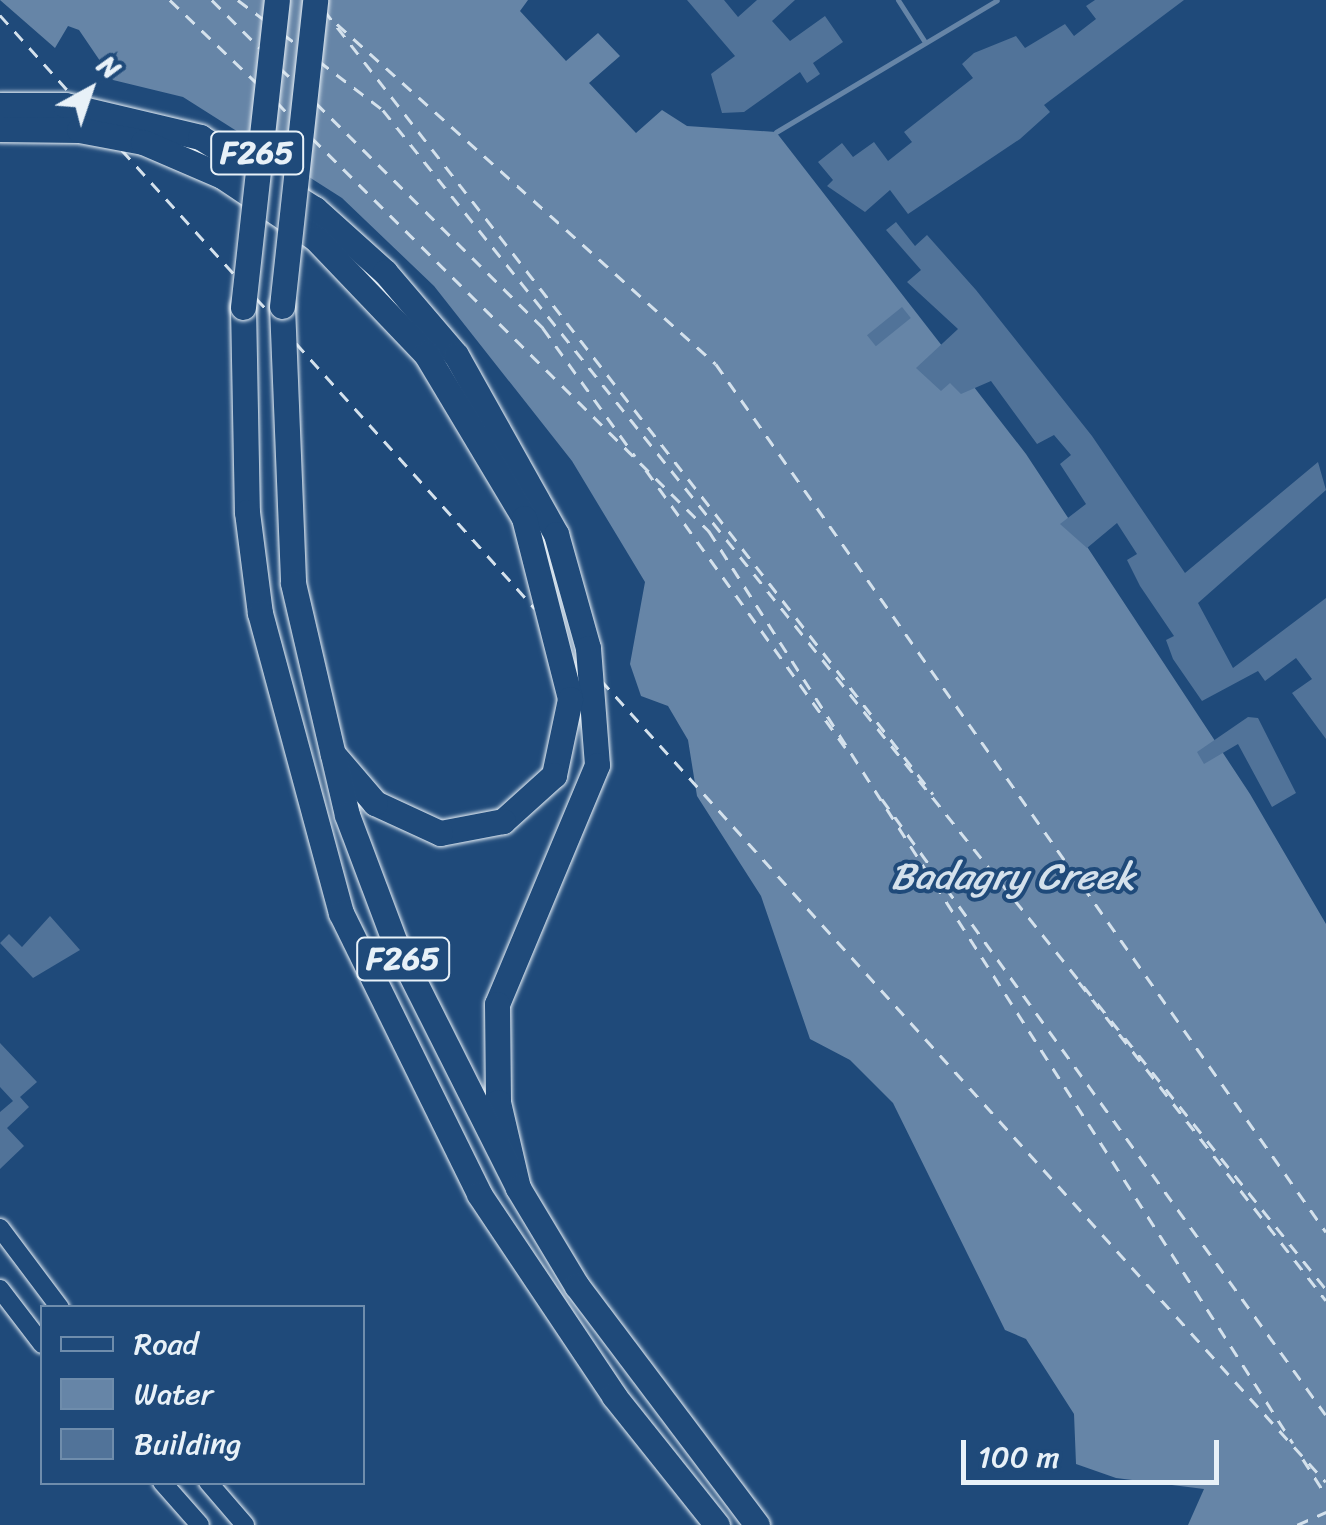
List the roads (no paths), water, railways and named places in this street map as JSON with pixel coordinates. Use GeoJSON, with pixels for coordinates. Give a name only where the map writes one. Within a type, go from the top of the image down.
{"type":"FeatureCollection","features":[{"type":"Feature","properties":{"kind":"highway","name":"F265"},"geometry":{"type":"LineString","coordinates":[[277,0],[243,307],[247,512],[260,614],[341,914],[479,1194],[614,1396],[716,1525]]}},
{"type":"Feature","properties":{"kind":"highway","name":"F265"},"geometry":{"type":"LineString","coordinates":[[316,0],[282,306],[288,544],[329,748],[395,943],[518,1188],[661,1406],[757,1525]]}},
{"type":"Feature","properties":{"kind":"highway"},"geometry":{"type":"LineString","coordinates":[[0,105],[100,110],[200,136],[315,209],[386,272],[456,355],[556,534],[588,648],[598,765],[497,1004],[498,1102],[518,1188]]}},
{"type":"Feature","properties":{"kind":"highway"},"geometry":{"type":"LineString","coordinates":[[0,129],[79,130],[143,142],[222,176],[315,238],[426,354],[524,518],[570,699],[554,774],[503,821],[440,833],[375,803],[329,748]]}},
{"type":"Feature","properties":{"kind":"street"},"geometry":{"type":"LineString","coordinates":[[0,1228],[58,1305]]}},
{"type":"Feature","properties":{"kind":"street"},"geometry":{"type":"LineString","coordinates":[[0,1289],[40,1341]]}},
{"type":"Feature","properties":{"kind":"street"},"geometry":{"type":"LineString","coordinates":[[165,1485],[200,1525]]}},
{"type":"Feature","properties":{"kind":"street"},"geometry":{"type":"LineString","coordinates":[[211,1485],[245,1525]]}},
{"type":"Feature","properties":{"kind":"water","name":"Badagry Creek"},"geometry":{"type":"Polygon","coordinates":[[[0,0],[528,0],[520,11],[566,61],[598,33],[620,56],[589,83],[636,133],[662,110],[687,126],[776,132],[1026,454],[1250,794],[1326,924],[1326,1525],[1188,1525],[1204,1489],[1116,1478],[1076,1464],[1074,1414],[1026,1339],[1005,1330],[893,1103],[850,1060],[810,1039],[761,896],[697,796],[688,740],[668,706],[641,696],[630,664],[645,582],[572,461],[434,286],[342,198],[183,97],[113,80],[79,30],[68,26],[55,48],[0,0]]]}},
{"type":"Feature","properties":{"kind":"waterway"},"geometry":{"type":"LineString","coordinates":[[898,0],[925,42]]}},
{"type":"Feature","properties":{"kind":"waterway"},"geometry":{"type":"LineString","coordinates":[[776,132],[997,0]]}}]}
